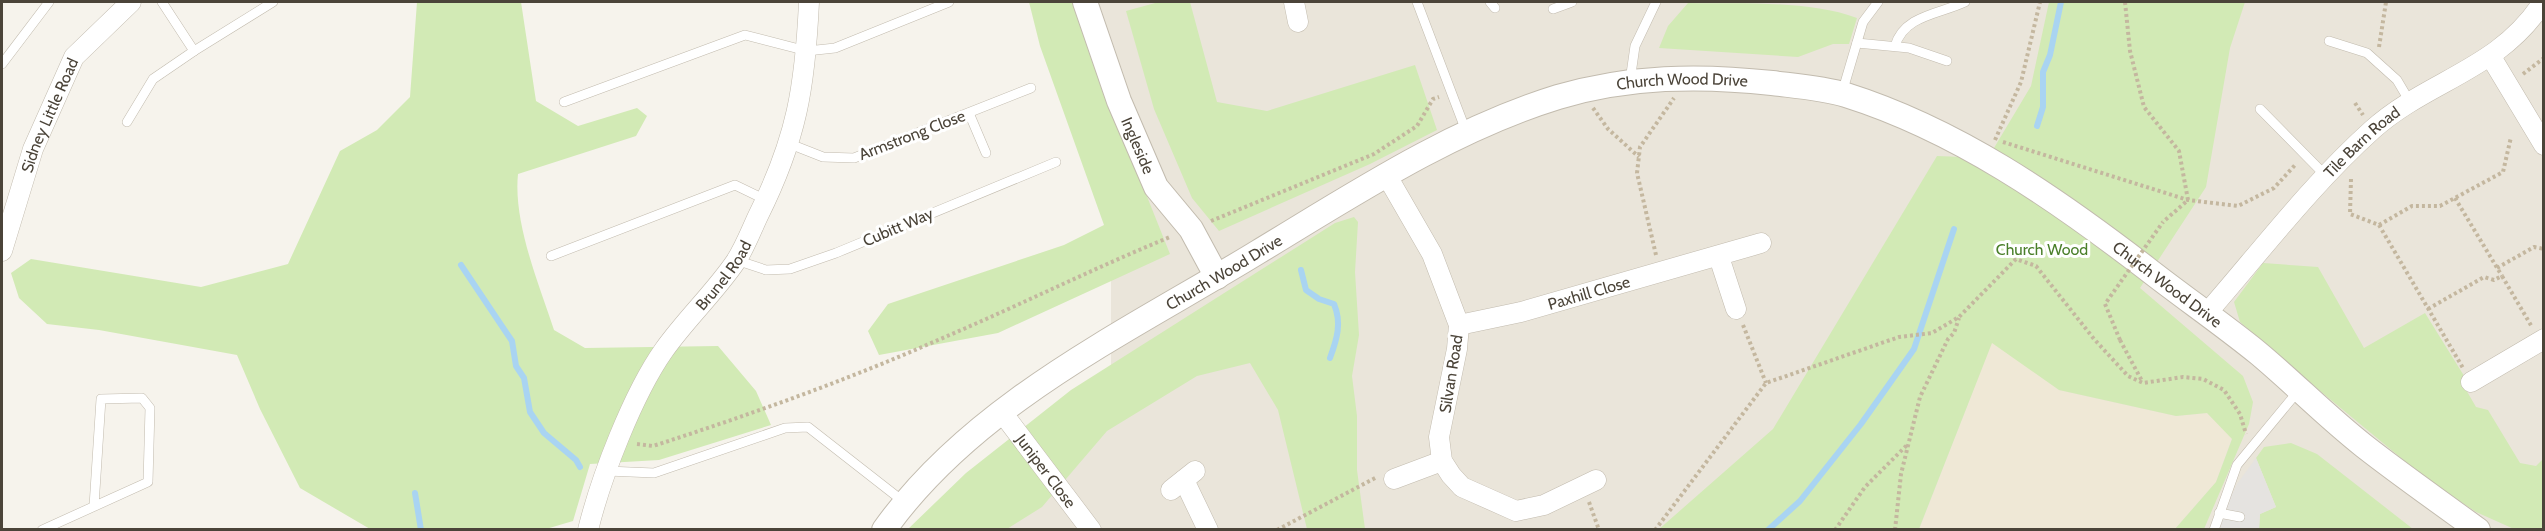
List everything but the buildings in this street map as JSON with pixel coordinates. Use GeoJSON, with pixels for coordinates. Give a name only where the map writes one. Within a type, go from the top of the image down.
{"type":"FeatureCollection","features":[{"type":"Feature","properties":{"kind":"street","name":"Sidney Little Road"},"geometry":{"type":"LineString","coordinates":[[2,250],[33,149],[74,57],[131,2]]}},
{"type":"Feature","properties":{"kind":"street","name":"Brunel Road"},"geometry":{"type":"LineString","coordinates":[[588,530],[595,502],[618,442],[664,351],[736,260],[766,200],[790,144],[803,92],[809,2]]}},
{"type":"Feature","properties":{"kind":"street"},"geometry":{"type":"LineString","coordinates":[[1294,2],[1298,22]]}},
{"type":"Feature","properties":{"kind":"street","name":"Tile Barn Road"},"geometry":{"type":"LineString","coordinates":[[2207,313],[2326,176],[2374,128],[2410,102],[2490,57],[2507,43],[2542,2]]}},
{"type":"Feature","properties":{"kind":"street","name":"Ingleside"},"geometry":{"type":"LineString","coordinates":[[1090,3],[1119,101],[1156,187],[1191,229],[1217,277]]}},
{"type":"Feature","properties":{"kind":"street"},"geometry":{"type":"LineString","coordinates":[[2490,57],[2544,145]]}},
{"type":"Feature","properties":{"kind":"street","name":"Church Wood Drive"},"geometry":{"type":"LineString","coordinates":[[884,530],[904,502],[945,458],[1001,411],[1101,346],[1387,176],[1513,113],[1630,81],[1690,77],[1727,78],[1842,93],[1991,149],[2207,313],[2364,446],[2478,530]]}},
{"type":"Feature","properties":{"kind":"street","name":"Silvan Road"},"geometry":{"type":"LineString","coordinates":[[1387,176],[1432,254],[1459,325],[1457,349],[1440,437],[1442,461]]}},
{"type":"Feature","properties":{"kind":"street","name":"Paxhill Close"},"geometry":{"type":"LineString","coordinates":[[1459,325],[1521,312],[1719,257],[1761,243]]}},
{"type":"Feature","properties":{"kind":"street"},"geometry":{"type":"LineString","coordinates":[[1719,257],[1736,309]]}},
{"type":"Feature","properties":{"kind":"street"},"geometry":{"type":"LineString","coordinates":[[2470,382],[2542,340]]}},
{"type":"Feature","properties":{"kind":"street","name":"Juniper Close"},"geometry":{"type":"LineString","coordinates":[[1001,411],[1091,530]]}},
{"type":"Feature","properties":{"kind":"street"},"geometry":{"type":"LineString","coordinates":[[1394,479],[1442,461],[1462,487],[1514,520],[1590,484]]}},
{"type":"Feature","properties":{"kind":"street"},"geometry":{"type":"LineString","coordinates":[[1183,481],[1208,530]]}},
{"type":"Feature","properties":{"kind":"lane"},"geometry":{"type":"LineString","coordinates":[[2,64],[49,2]]}},
{"type":"Feature","properties":{"kind":"lane"},"geometry":{"type":"LineString","coordinates":[[162,2],[194,51]]}},
{"type":"Feature","properties":{"kind":"lane"},"geometry":{"type":"LineString","coordinates":[[127,122],[153,79],[273,2]]}},
{"type":"Feature","properties":{"kind":"lane"},"geometry":{"type":"LineString","coordinates":[[564,102],[745,35],[807,51],[835,48],[949,2]]}},
{"type":"Feature","properties":{"kind":"lane"},"geometry":{"type":"LineString","coordinates":[[1417,2],[1467,134]]}},
{"type":"Feature","properties":{"kind":"lane"},"geometry":{"type":"LineString","coordinates":[[1553,9],[1572,2]]}},
{"type":"Feature","properties":{"kind":"lane"},"geometry":{"type":"LineString","coordinates":[[1630,81],[1635,46],[1656,2]]}},
{"type":"Feature","properties":{"kind":"lane"},"geometry":{"type":"LineString","coordinates":[[1862,2],[1870,9]]}},
{"type":"Feature","properties":{"kind":"lane"},"geometry":{"type":"LineString","coordinates":[[1842,93],[1870,9],[1878,2]]}},
{"type":"Feature","properties":{"kind":"lane"},"geometry":{"type":"LineString","coordinates":[[1895,46],[1903,28],[1914,21],[1965,2]]}},
{"type":"Feature","properties":{"kind":"lane"},"geometry":{"type":"LineString","coordinates":[[2329,41],[2367,53],[2397,80],[2410,102]]}},
{"type":"Feature","properties":{"kind":"lane"},"geometry":{"type":"LineString","coordinates":[[1857,44],[1895,46],[1947,61]]}},
{"type":"Feature","properties":{"kind":"lane","name":"Armstrong Close"},"geometry":{"type":"LineString","coordinates":[[790,144],[823,158],[854,158],[1031,88]]}},
{"type":"Feature","properties":{"kind":"lane"},"geometry":{"type":"LineString","coordinates":[[2260,110],[2326,176]]}},
{"type":"Feature","properties":{"kind":"lane"},"geometry":{"type":"LineString","coordinates":[[969,113],[986,153]]}},
{"type":"Feature","properties":{"kind":"lane","name":"Cubitt Way"},"geometry":{"type":"LineString","coordinates":[[736,260],[766,270],[790,269],[836,253],[1056,162]]}},
{"type":"Feature","properties":{"kind":"lane"},"geometry":{"type":"LineString","coordinates":[[551,256],[735,185],[766,200]]}},
{"type":"Feature","properties":{"kind":"lane"},"geometry":{"type":"LineString","coordinates":[[2214,530],[2236,465],[2299,390]]}},
{"type":"Feature","properties":{"kind":"lane"},"geometry":{"type":"LineString","coordinates":[[42,530],[148,482],[150,408],[142,398],[101,399],[94,506]]}},
{"type":"Feature","properties":{"kind":"lane"},"geometry":{"type":"LineString","coordinates":[[607,471],[654,473],[785,428],[808,427],[904,502]]}},
{"type":"Feature","properties":{"kind":"lane"},"geometry":{"type":"LineString","coordinates":[[2219,513],[2240,517]]}},
{"type":"Feature","properties":{"kind":"path"},"geometry":{"type":"LineString","coordinates":[[2040,2],[2021,82],[1991,149],[2188,200],[2238,206],[2274,188],[2305,155]]}},
{"type":"Feature","properties":{"kind":"path"},"geometry":{"type":"LineString","coordinates":[[2125,2],[2130,51],[2144,107],[2179,151],[2188,200]]}},
{"type":"Feature","properties":{"kind":"path"},"geometry":{"type":"LineString","coordinates":[[2378,62],[2386,2]]}},
{"type":"Feature","properties":{"kind":"path"},"geometry":{"type":"LineString","coordinates":[[2508,85],[2544,58]]}},
{"type":"Feature","properties":{"kind":"path"},"geometry":{"type":"LineString","coordinates":[[1660,273],[1637,173],[1640,147],[1690,77]]}},
{"type":"Feature","properties":{"kind":"path"},"geometry":{"type":"LineString","coordinates":[[618,442],[653,446],[753,413],[937,341],[1097,267],[1374,154],[1417,126],[1433,99],[1450,92]]}},
{"type":"Feature","properties":{"kind":"path"},"geometry":{"type":"LineString","coordinates":[[1584,92],[1608,129],[1639,158]]}},
{"type":"Feature","properties":{"kind":"path"},"geometry":{"type":"LineString","coordinates":[[2379,225],[2412,206],[2440,206],[2503,172],[2511,137]]}},
{"type":"Feature","properties":{"kind":"path"},"geometry":{"type":"LineString","coordinates":[[2351,179],[2350,214],[2379,225],[2470,382]]}},
{"type":"Feature","properties":{"kind":"path"},"geometry":{"type":"LineString","coordinates":[[2455,198],[2542,340]]}},
{"type":"Feature","properties":{"kind":"path"},"geometry":{"type":"LineString","coordinates":[[2143,383],[2120,340],[2105,304],[2163,222],[2188,200]]}},
{"type":"Feature","properties":{"kind":"path"},"geometry":{"type":"LineString","coordinates":[[2497,268],[2534,247],[2544,249]]}},
{"type":"Feature","properties":{"kind":"path"},"geometry":{"type":"LineString","coordinates":[[1655,530],[1766,383],[1899,337],[1932,333],[1959,317],[2016,259],[2036,266],[2100,347],[2128,376],[2143,383],[2183,377],[2203,378],[2224,390],[2240,414],[2251,447]]}},
{"type":"Feature","properties":{"kind":"path"},"geometry":{"type":"LineString","coordinates":[[2428,309],[2484,277],[2494,280],[2502,276]]}},
{"type":"Feature","properties":{"kind":"path"},"geometry":{"type":"LineString","coordinates":[[1736,309],[1766,383]]}},
{"type":"Feature","properties":{"kind":"path"},"geometry":{"type":"LineString","coordinates":[[1895,530],[1901,474],[1920,397],[1948,339],[1954,333],[1959,317]]}},
{"type":"Feature","properties":{"kind":"path"},"geometry":{"type":"LineString","coordinates":[[1835,530],[1865,487],[1909,444]]}},
{"type":"Feature","properties":{"kind":"path"},"geometry":{"type":"LineString","coordinates":[[1277,530],[1364,482],[1383,474],[1394,479]]}},
{"type":"Feature","properties":{"kind":"path"},"geometry":{"type":"LineString","coordinates":[[1590,484],[1599,530]]}},
{"type":"Feature","properties":{"kind":"shaded area"},"geometry":{"type":"Polygon","coordinates":[[[1082,2],[2543,2],[2543,529],[987,530],[1111,409],[1111,142],[1082,2]]]}},
{"type":"Feature","properties":{"kind":"shaded area"},"geometry":{"type":"Polygon","coordinates":[[[1992,342],[2059,390],[2176,416],[2207,413],[2232,438],[2216,482],[2175,529],[1919,530],[1992,342]]]}},
{"type":"Feature","properties":{"kind":"shaded area"},"geometry":{"type":"Polygon","coordinates":[[[2256,458],[2276,507],[2260,514],[2259,529],[2220,530],[2223,513],[2237,484],[2256,458]]]}},
{"type":"Feature","properties":{"kind":"green space"},"geometry":{"type":"Polygon","coordinates":[[[417,2],[521,2],[536,101],[578,126],[637,108],[647,116],[636,136],[518,174],[517,193],[523,233],[554,330],[585,348],[718,346],[756,391],[771,425],[659,460],[590,464],[573,521],[546,529],[370,529],[300,488],[260,409],[237,355],[99,330],[47,324],[19,298],[11,273],[31,259],[201,287],[288,264],[340,151],[377,130],[410,97],[417,2]]]}},
{"type":"Feature","properties":{"kind":"green space"},"geometry":{"type":"Polygon","coordinates":[[[1029,2],[1078,2],[1102,84],[1170,254],[998,333],[879,355],[868,331],[888,304],[1064,245],[1104,225],[1040,46],[1029,2]]]}},
{"type":"Feature","properties":{"kind":"green space"},"geometry":{"type":"Polygon","coordinates":[[[1159,2],[1190,2],[1217,102],[1267,111],[1415,65],[1437,130],[1370,164],[1219,231],[1192,198],[1154,109],[1126,11],[1159,2]]]}},
{"type":"Feature","properties":{"kind":"green space","name":"Church Wood"},"geometry":{"type":"Polygon","coordinates":[[[2049,2],[2245,2],[2230,48],[2206,187],[2140,288],[2243,376],[2253,402],[2249,424],[2204,529],[2175,529],[2216,482],[2232,439],[2207,413],[2176,416],[2059,390],[1992,343],[1919,529],[1658,530],[1773,429],[1937,156],[1988,158],[2031,86],[2049,2]]]}},
{"type":"Feature","properties":{"kind":"green space"},"geometry":{"type":"Polygon","coordinates":[[[1688,3],[1796,6],[1838,12],[1857,18],[1849,44],[1833,44],[1798,57],[1659,48],[1668,26],[1688,3]]]}},
{"type":"Feature","properties":{"kind":"green space"},"geometry":{"type":"Polygon","coordinates":[[[1354,217],[1358,222],[1355,272],[1359,335],[1352,376],[1357,416],[1357,470],[1365,529],[1307,529],[1278,410],[1250,363],[1197,376],[1107,431],[1042,507],[1007,529],[907,530],[966,473],[1071,390],[1335,223],[1354,217]]]}},
{"type":"Feature","properties":{"kind":"green space"},"geometry":{"type":"Polygon","coordinates":[[[2263,263],[2318,267],[2364,348],[2425,313],[2466,379],[2465,388],[2476,407],[2488,410],[2520,463],[2536,466],[2543,459],[2543,529],[2514,529],[2476,512],[2424,477],[2240,322],[2234,302],[2263,263]]]}},
{"type":"Feature","properties":{"kind":"green space"},"geometry":{"type":"Polygon","coordinates":[[[2291,443],[2317,454],[2413,529],[2259,529],[2260,514],[2276,507],[2256,458],[2264,447],[2291,443]]]}},
{"type":"Feature","properties":{"kind":"waterway"},"geometry":{"type":"LineString","coordinates":[[2037,126],[2043,107],[2043,72],[2050,55],[2061,2]]}},
{"type":"Feature","properties":{"kind":"waterway"},"geometry":{"type":"LineString","coordinates":[[1768,530],[1800,501],[1861,424],[1914,349],[1954,229]]}},
{"type":"Feature","properties":{"kind":"waterway"},"geometry":{"type":"LineString","coordinates":[[461,265],[512,341],[516,366],[524,378],[530,412],[544,433],[576,460],[580,467]]}},
{"type":"Feature","properties":{"kind":"waterway"},"geometry":{"type":"LineString","coordinates":[[1301,270],[1306,290],[1319,299],[1334,304],[1338,318],[1338,331],[1330,358]]}},
{"type":"Feature","properties":{"kind":"waterway"},"geometry":{"type":"LineString","coordinates":[[415,493],[421,530]]}}]}
